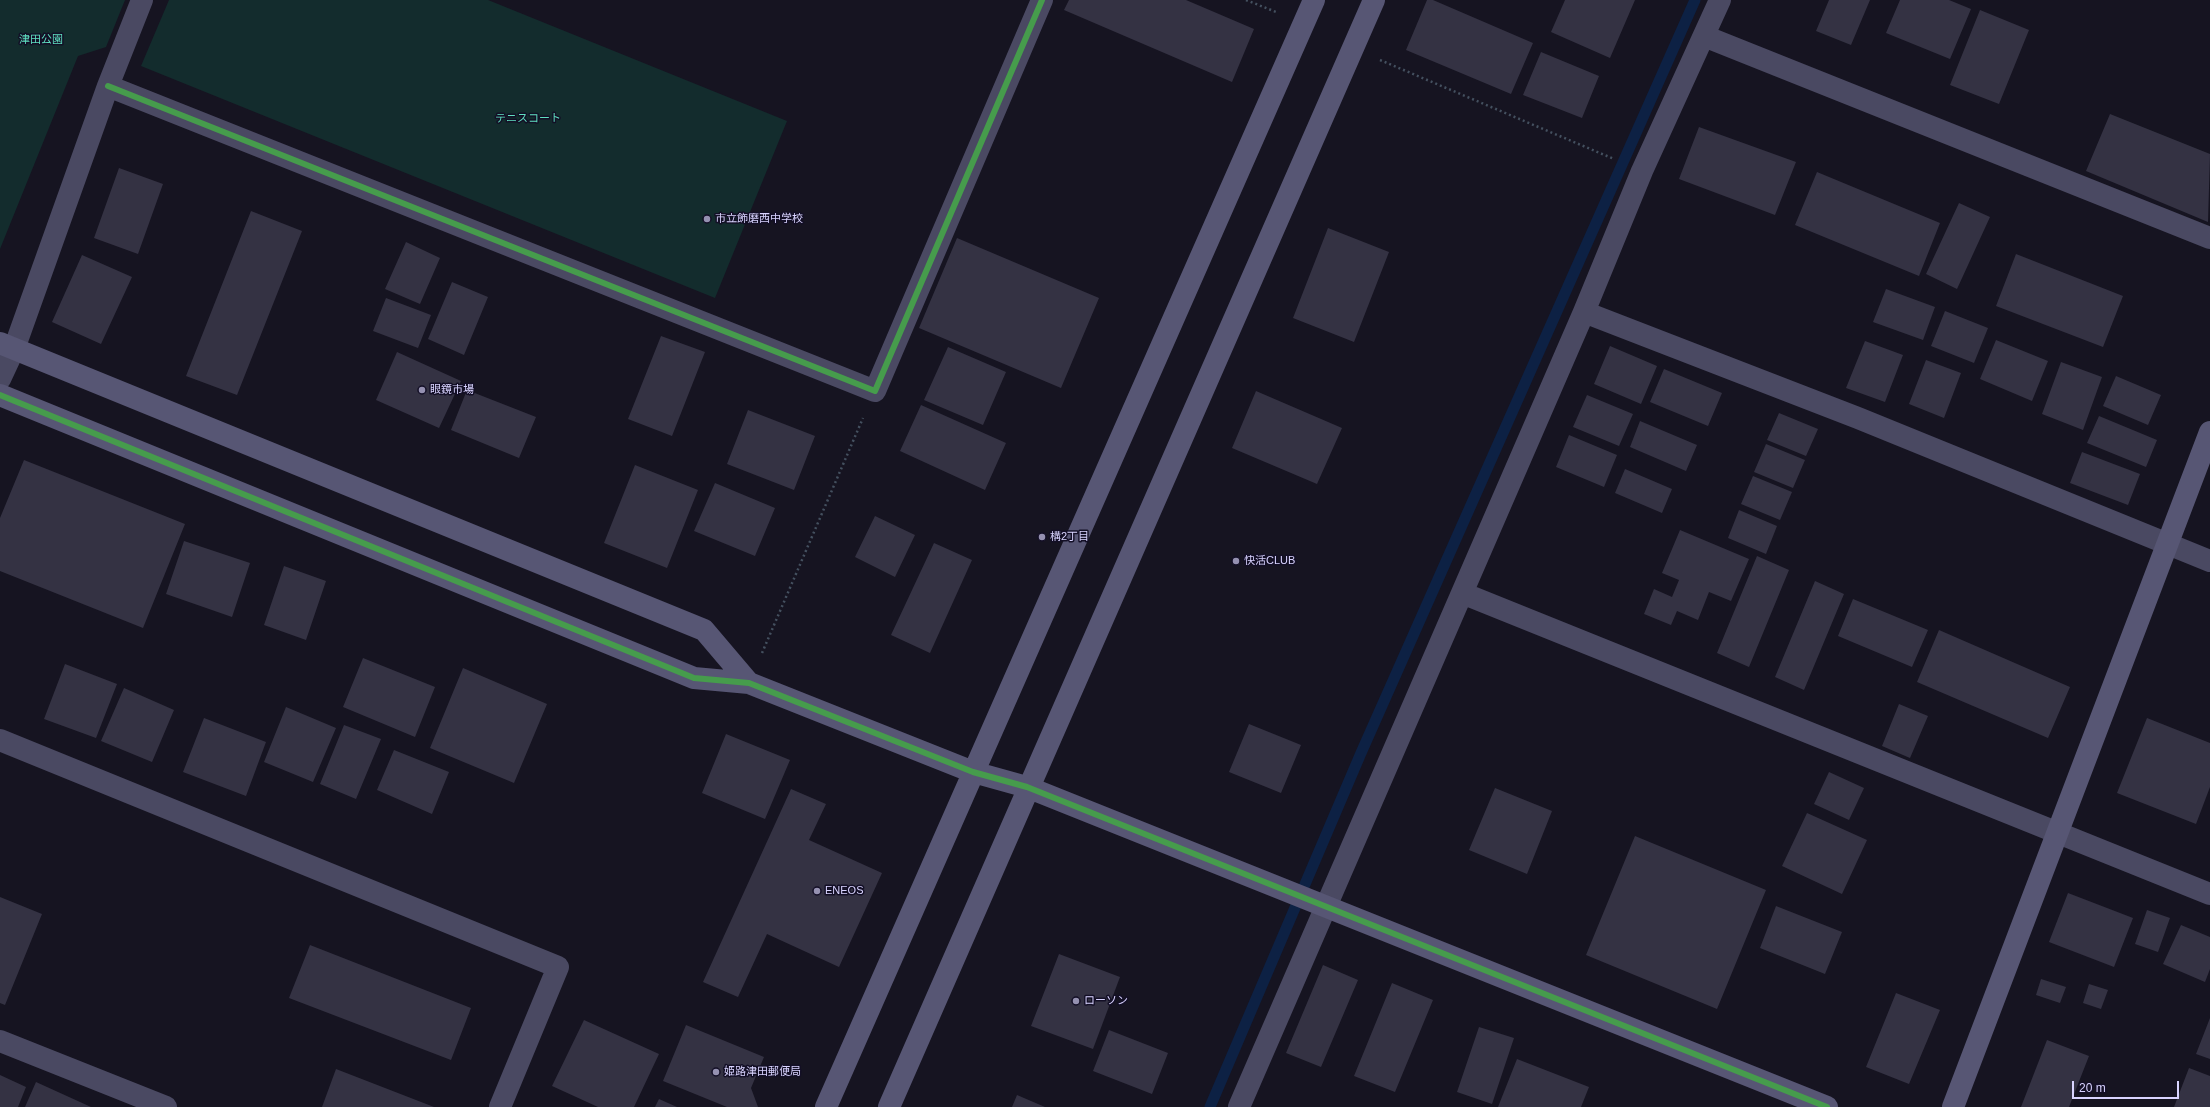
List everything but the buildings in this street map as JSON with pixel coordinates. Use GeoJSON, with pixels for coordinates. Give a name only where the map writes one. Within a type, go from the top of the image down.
{"type":"FeatureCollection","features":[{"type":"Feature","properties":{"kind":"street"},"geometry":{"type":"LineString","coordinates":[[0,379],[7,346],[142,0]]}},
{"type":"Feature","properties":{"kind":"street"},"geometry":{"type":"LineString","coordinates":[[108,86],[875,391],[1042,0]]}},
{"type":"Feature","properties":{"kind":"street"},"geometry":{"type":"LineString","coordinates":[[826,1107],[1314,0]]}},
{"type":"Feature","properties":{"kind":"street"},"geometry":{"type":"LineString","coordinates":[[889,1107],[1027,787],[1374,0]]}},
{"type":"Feature","properties":{"kind":"street"},"geometry":{"type":"LineString","coordinates":[[1239,1107],[1584,312],[1642,171],[1720,0]]}},
{"type":"Feature","properties":{"kind":"street"},"geometry":{"type":"LineString","coordinates":[[1704,36],[2210,238]]}},
{"type":"Feature","properties":{"kind":"street"},"geometry":{"type":"LineString","coordinates":[[1584,312],[1858,418],[2210,561]]}},
{"type":"Feature","properties":{"kind":"street"},"geometry":{"type":"LineString","coordinates":[[7,346],[704,630],[749,682]]}},
{"type":"Feature","properties":{"kind":"street"},"geometry":{"type":"LineString","coordinates":[[0,395],[694,678],[749,682],[973,772],[1027,787],[1827,1107]]}},
{"type":"Feature","properties":{"kind":"street"},"geometry":{"type":"LineString","coordinates":[[1953,1107],[2056,831],[2210,432]]}},
{"type":"Feature","properties":{"kind":"street"},"geometry":{"type":"LineString","coordinates":[[1462,593],[2210,894]]}},
{"type":"Feature","properties":{"kind":"street"},"geometry":{"type":"LineString","coordinates":[[0,740],[558,967],[500,1107]]}},
{"type":"Feature","properties":{"kind":"street"},"geometry":{"type":"LineString","coordinates":[[0,1041],[166,1107]]}},
{"type":"Feature","properties":{"kind":"path"},"geometry":{"type":"LineString","coordinates":[[1353,49],[1642,171]]}},
{"type":"Feature","properties":{"kind":"path"},"geometry":{"type":"LineString","coordinates":[[749,682],[875,391]]}},
{"type":"Feature","properties":{"kind":"green space","name":"津田公園"},"geometry":{"type":"Polygon","coordinates":[[[0,0],[125,0],[106,47],[78,56],[0,249],[0,0]]]}},
{"type":"Feature","properties":{"kind":"green space","name":"テニスコート"},"geometry":{"type":"Polygon","coordinates":[[[169,0],[488,0],[787,121],[715,298],[141,66],[169,0]]]}},
{"type":"Feature","properties":{"kind":"waterway"},"geometry":{"type":"LineString","coordinates":[[1210,1107],[1361,753],[1695,0]]}},
{"type":"Feature","properties":{"kind":"cycle path"},"geometry":{"type":"LineString","coordinates":[[108,86],[875,391],[1042,0]]}},
{"type":"Feature","properties":{"kind":"cycle path"},"geometry":{"type":"LineString","coordinates":[[0,395],[694,678],[749,683],[973,772],[1027,787],[1827,1107]]}},
{"type":"Feature","properties":{"kind":"place","name":"市立飾磨西中学校"},"geometry":{"type":"Point","coordinates":[707,219]}},
{"type":"Feature","properties":{"kind":"place","name":"眼鏡市場"},"geometry":{"type":"Point","coordinates":[422,390]}},
{"type":"Feature","properties":{"kind":"place","name":"構2丁目"},"geometry":{"type":"Point","coordinates":[1042,537]}},
{"type":"Feature","properties":{"kind":"place","name":"快活CLUB"},"geometry":{"type":"Point","coordinates":[1236,561]}},
{"type":"Feature","properties":{"kind":"place","name":"ENEOS"},"geometry":{"type":"Point","coordinates":[817,891]}},
{"type":"Feature","properties":{"kind":"place","name":"ローソン"},"geometry":{"type":"Point","coordinates":[1076,1001]}},
{"type":"Feature","properties":{"kind":"place","name":"姫路津田郵便局"},"geometry":{"type":"Point","coordinates":[716,1072]}}]}
